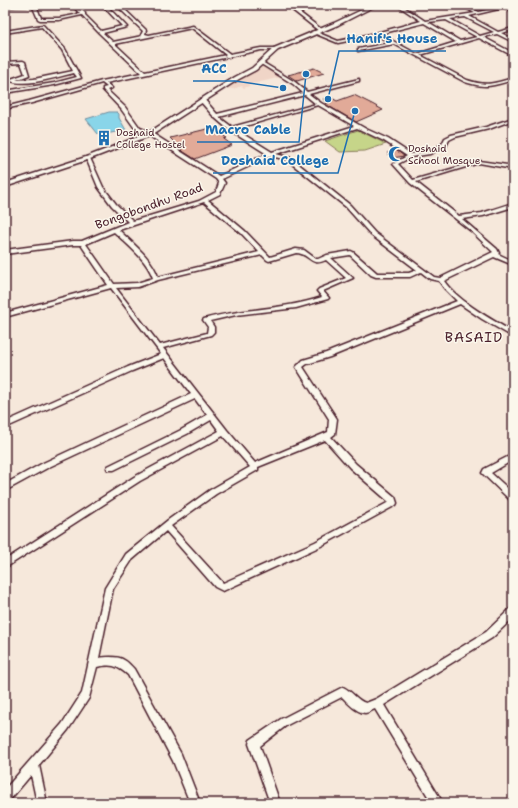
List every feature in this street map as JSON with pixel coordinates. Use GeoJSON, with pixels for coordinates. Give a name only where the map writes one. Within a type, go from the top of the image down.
{"type":"FeatureCollection","features":[{"type":"Feature","properties":{"kind":"main road"},"geometry":{"type":"LineString","coordinates":[[5,186],[88,158],[150,134],[202,100],[254,69],[276,49],[375,5]]}},
{"type":"Feature","properties":{"kind":"street"},"geometry":{"type":"LineString","coordinates":[[5,6],[27,5]]}},
{"type":"Feature","properties":{"kind":"street"},"geometry":{"type":"LineString","coordinates":[[34,5],[40,19],[59,19],[84,14]]}},
{"type":"Feature","properties":{"kind":"street"},"geometry":{"type":"LineString","coordinates":[[74,5],[100,32],[145,74]]}},
{"type":"Feature","properties":{"kind":"street"},"geometry":{"type":"LineString","coordinates":[[105,6],[117,5],[145,32],[143,35],[149,36]]}},
{"type":"Feature","properties":{"kind":"street"},"geometry":{"type":"LineString","coordinates":[[253,7],[266,5]]}},
{"type":"Feature","properties":{"kind":"street"},"geometry":{"type":"LineString","coordinates":[[288,5],[320,30]]}},
{"type":"Feature","properties":{"kind":"street"},"geometry":{"type":"LineString","coordinates":[[399,5],[459,42]]}},
{"type":"Feature","properties":{"kind":"street"},"geometry":{"type":"LineString","coordinates":[[462,5],[479,13]]}},
{"type":"Feature","properties":{"kind":"street"},"geometry":{"type":"LineString","coordinates":[[100,32],[125,27],[105,6]]}},
{"type":"Feature","properties":{"kind":"street"},"geometry":{"type":"LineString","coordinates":[[313,32],[338,42],[377,34],[416,23],[466,16],[503,6],[513,12]]}},
{"type":"Feature","properties":{"kind":"street"},"geometry":{"type":"LineString","coordinates":[[466,16],[513,41]]}},
{"type":"Feature","properties":{"kind":"street"},"geometry":{"type":"LineString","coordinates":[[447,18],[513,55]]}},
{"type":"Feature","properties":{"kind":"street"},"geometry":{"type":"LineString","coordinates":[[5,32],[43,26],[64,50],[79,78],[54,84],[5,92]]}},
{"type":"Feature","properties":{"kind":"street"},"geometry":{"type":"LineString","coordinates":[[112,43],[193,27],[230,56]]}},
{"type":"Feature","properties":{"kind":"street"},"geometry":{"type":"LineString","coordinates":[[417,55],[459,42],[513,29]]}},
{"type":"Feature","properties":{"kind":"street"},"geometry":{"type":"LineString","coordinates":[[377,34],[466,81],[479,86],[489,87],[513,79]]}},
{"type":"Feature","properties":{"kind":"street"},"geometry":{"type":"LineString","coordinates":[[359,50],[394,43]]}},
{"type":"Feature","properties":{"kind":"street"},"geometry":{"type":"LineString","coordinates":[[5,108],[30,103],[103,82],[230,56],[276,49]]}},
{"type":"Feature","properties":{"kind":"street"},"geometry":{"type":"LineString","coordinates":[[5,63],[23,62],[27,75],[10,80],[15,81],[31,81],[75,72]]}},
{"type":"Feature","properties":{"kind":"street"},"geometry":{"type":"LineString","coordinates":[[262,63],[286,78],[319,104],[386,140],[410,156]]}},
{"type":"Feature","properties":{"kind":"street"},"geometry":{"type":"LineString","coordinates":[[216,116],[358,80]]}},
{"type":"Feature","properties":{"kind":"street"},"geometry":{"type":"LineString","coordinates":[[103,82],[110,88],[104,89],[123,108],[138,129],[150,134],[218,179]]}},
{"type":"Feature","properties":{"kind":"street"},"geometry":{"type":"LineString","coordinates":[[202,100],[216,116],[231,129],[271,154],[289,159],[348,206],[373,234],[432,278],[441,280],[494,255],[513,262]]}},
{"type":"Feature","properties":{"kind":"street"},"geometry":{"type":"LineString","coordinates":[[231,129],[319,104]]}},
{"type":"Feature","properties":{"kind":"street"},"geometry":{"type":"LineString","coordinates":[[494,255],[496,253],[493,247],[412,182],[395,164],[410,156],[428,153],[444,145],[447,139],[454,136],[487,128],[513,119]]}},
{"type":"Feature","properties":{"kind":"street","name":"Bongobondhu Road"},"geometry":{"type":"LineString","coordinates":[[83,243],[115,229],[205,200],[218,193],[222,183],[218,179],[271,154],[358,126]]}},
{"type":"Feature","properties":{"kind":"street"},"geometry":{"type":"LineString","coordinates":[[88,158],[101,187],[114,205],[130,221]]}},
{"type":"Feature","properties":{"kind":"street"},"geometry":{"type":"LineString","coordinates":[[412,182],[479,162],[507,167],[513,165]]}},
{"type":"Feature","properties":{"kind":"street"},"geometry":{"type":"LineString","coordinates":[[205,200],[244,232],[269,259],[296,251],[302,251],[314,260],[319,261],[327,257],[351,253],[372,274],[376,275],[410,275],[421,270]]}},
{"type":"Feature","properties":{"kind":"street"},"geometry":{"type":"LineString","coordinates":[[457,218],[483,214],[513,205]]}},
{"type":"Feature","properties":{"kind":"street"},"geometry":{"type":"LineString","coordinates":[[115,229],[140,254],[153,271],[156,279]]}},
{"type":"Feature","properties":{"kind":"street"},"geometry":{"type":"LineString","coordinates":[[5,252],[72,243],[83,243],[112,286],[224,432],[254,466]]}},
{"type":"Feature","properties":{"kind":"street"},"geometry":{"type":"LineString","coordinates":[[5,315],[112,286],[138,285],[156,279],[263,252]]}},
{"type":"Feature","properties":{"kind":"street"},"geometry":{"type":"LineString","coordinates":[[159,347],[209,334],[211,332],[211,327],[206,320],[211,318],[234,313],[294,307],[326,298],[320,291],[321,290],[350,278],[327,257]]}},
{"type":"Feature","properties":{"kind":"street"},"geometry":{"type":"LineString","coordinates":[[441,280],[444,288],[513,335]]}},
{"type":"Feature","properties":{"kind":"street"},"geometry":{"type":"LineString","coordinates":[[5,797],[66,728],[86,695],[110,588],[129,556],[166,526],[213,492],[254,469],[254,466],[331,434],[333,419],[299,366],[304,362],[328,355],[462,301]]}},
{"type":"Feature","properties":{"kind":"street"},"geometry":{"type":"LineString","coordinates":[[5,425],[130,369],[166,355]]}},
{"type":"Feature","properties":{"kind":"street"},"geometry":{"type":"LineString","coordinates":[[5,488],[46,465],[196,394]]}},
{"type":"Feature","properties":{"kind":"street"},"geometry":{"type":"LineString","coordinates":[[111,468],[184,432],[212,416]]}},
{"type":"Feature","properties":{"kind":"street"},"geometry":{"type":"LineString","coordinates":[[5,564],[137,479],[224,432]]}},
{"type":"Feature","properties":{"kind":"street"},"geometry":{"type":"LineString","coordinates":[[166,526],[218,584],[223,587],[318,544],[393,503],[392,499],[353,466],[326,436]]}},
{"type":"Feature","properties":{"kind":"street"},"geometry":{"type":"LineString","coordinates":[[513,456],[486,473],[513,498]]}},
{"type":"Feature","properties":{"kind":"street"},"geometry":{"type":"LineString","coordinates":[[275,803],[254,744],[284,722],[343,692],[359,706],[366,708],[377,703],[489,634],[513,612]]}},
{"type":"Feature","properties":{"kind":"street"},"geometry":{"type":"LineString","coordinates":[[93,663],[106,661],[121,663],[131,672],[177,758],[195,803]]}},
{"type":"Feature","properties":{"kind":"street"},"geometry":{"type":"LineString","coordinates":[[377,703],[438,803]]}},
{"type":"Feature","properties":{"kind":"street"},"geometry":{"type":"LineString","coordinates":[[34,764],[42,803]]}},
{"type":"Feature","properties":{"kind":"shaded area"},"geometry":{"type":"Polygon","coordinates":[[[260,64],[281,77],[249,85],[244,88],[242,86],[233,89],[225,88],[260,64]]]}},
{"type":"Feature","properties":{"kind":"green space"},"geometry":{"type":"Polygon","coordinates":[[[358,130],[386,144],[365,151],[340,152],[325,141],[358,130]]]}},
{"type":"Feature","properties":{"kind":"water"},"geometry":{"type":"Polygon","coordinates":[[[109,112],[117,112],[119,114],[119,118],[126,130],[98,134],[86,119],[109,112]]]}},
{"type":"Feature","properties":{"kind":"building"},"geometry":{"type":"Polygon","coordinates":[[[314,68],[324,73],[297,81],[288,75],[314,68]]]}},
{"type":"Feature","properties":{"kind":"building"},"geometry":{"type":"Polygon","coordinates":[[[354,95],[383,110],[356,122],[325,104],[329,103],[323,99],[330,97],[337,101],[354,95]]]}},
{"type":"Feature","properties":{"kind":"building"},"geometry":{"type":"Polygon","coordinates":[[[211,128],[227,138],[224,139],[232,145],[195,159],[184,152],[170,138],[211,128]]]}},
{"type":"Feature","properties":{"kind":"building","name":"Doshaid School Mosque"},"geometry":{"type":"Polygon","coordinates":[[[396,150],[404,156],[393,158],[387,153],[396,150]]]}},
{"type":"Feature","properties":{"kind":"place","name":"Macro Cable"},"geometry":{"type":"Point","coordinates":[306,74]}},
{"type":"Feature","properties":{"kind":"place","name":"ACC"},"geometry":{"type":"Point","coordinates":[283,88]}},
{"type":"Feature","properties":{"kind":"place","name":"Hanif's House"},"geometry":{"type":"Point","coordinates":[328,99]}},
{"type":"Feature","properties":{"kind":"place","name":"Doshaid College"},"geometry":{"type":"Point","coordinates":[355,111]}},
{"type":"Feature","properties":{"kind":"place","name":"Doshaid College Hostel"},"geometry":{"type":"Point","coordinates":[104,138]}},
{"type":"Feature","properties":{"kind":"place","name":"Doshaid School Mosque"},"geometry":{"type":"Point","coordinates":[396,154]}},
{"type":"Feature","properties":{"kind":"district","name":"BASAID"},"geometry":{"type":"Point","coordinates":[474,337]}}]}
